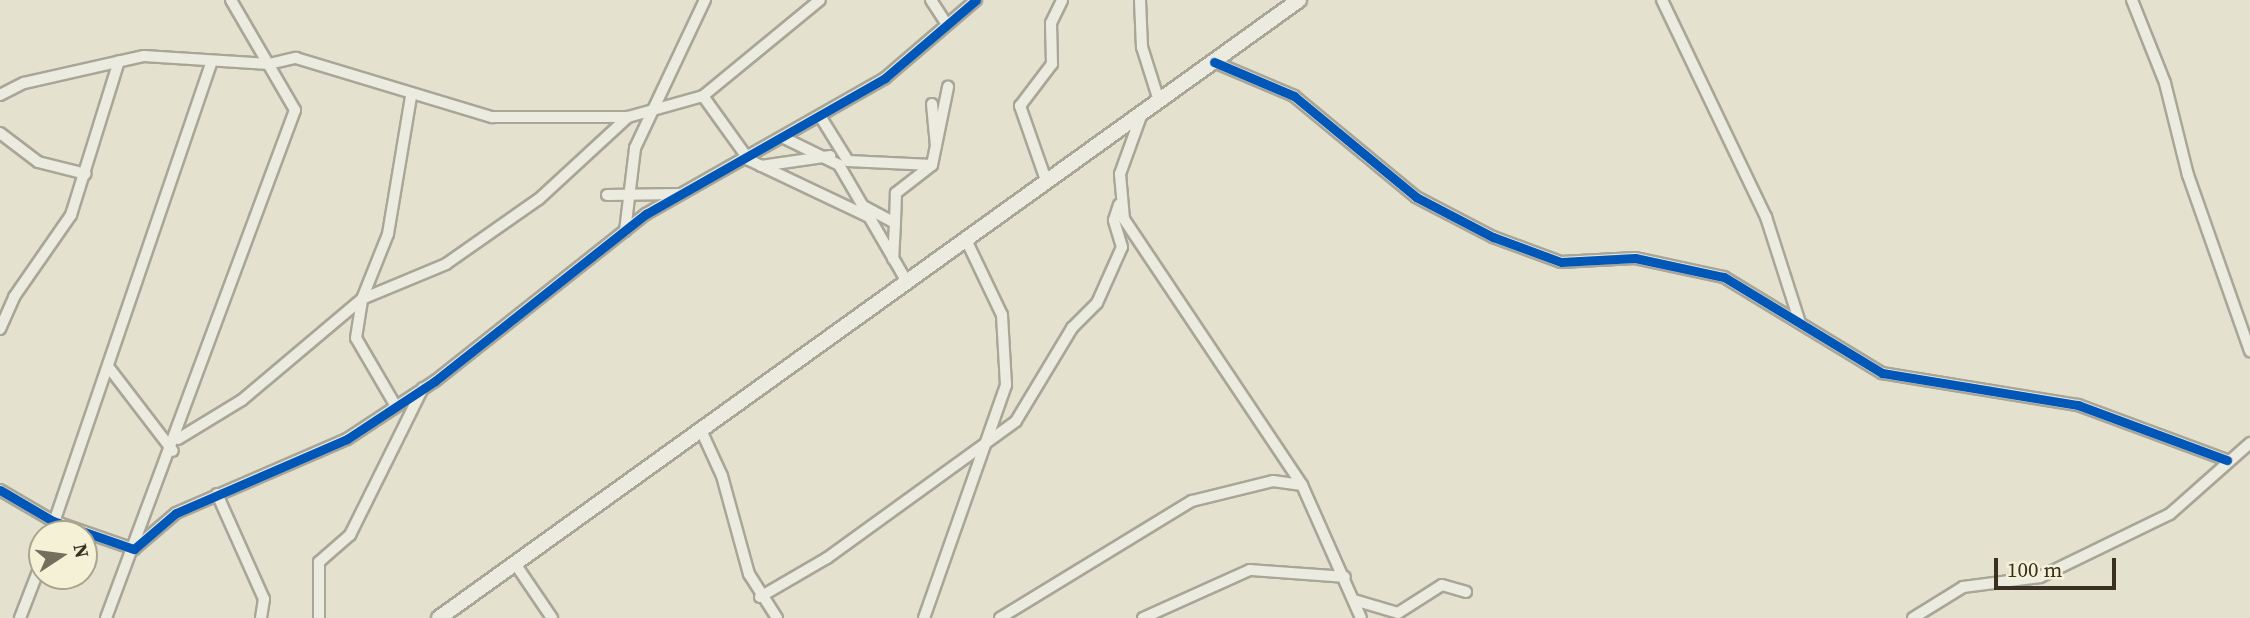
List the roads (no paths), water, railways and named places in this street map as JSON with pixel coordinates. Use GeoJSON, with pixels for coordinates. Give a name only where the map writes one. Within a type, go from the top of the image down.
{"type":"FeatureCollection","features":[{"type":"Feature","properties":{"kind":"main road"},"geometry":{"type":"LineString","coordinates":[[447,615],[700,428],[967,242],[1299,0]]}},
{"type":"Feature","properties":{"kind":"street"},"geometry":{"type":"LineString","coordinates":[[106,618],[178,439],[223,298],[293,116],[294,105],[231,0]]}},
{"type":"Feature","properties":{"kind":"street"},"geometry":{"type":"LineString","coordinates":[[625,231],[625,192],[635,148],[659,108],[705,0]]}},
{"type":"Feature","properties":{"kind":"street"},"geometry":{"type":"LineString","coordinates":[[0,95],[24,83],[144,56],[269,64],[296,58],[411,97],[492,117],[628,117],[704,96],[820,0]]}},
{"type":"Feature","properties":{"kind":"street"},"geometry":{"type":"LineString","coordinates":[[931,0],[946,23]]}},
{"type":"Feature","properties":{"kind":"street"},"geometry":{"type":"LineString","coordinates":[[134,549],[172,516],[346,439],[394,403],[423,388],[625,231],[892,73],[975,0]]}},
{"type":"Feature","properties":{"kind":"street"},"geometry":{"type":"LineString","coordinates":[[1047,183],[1020,106],[1052,64],[1051,23],[1062,0]]}},
{"type":"Feature","properties":{"kind":"street"},"geometry":{"type":"LineString","coordinates":[[1140,0],[1142,47],[1159,101]]}},
{"type":"Feature","properties":{"kind":"street"},"geometry":{"type":"LineString","coordinates":[[1662,0],[1766,217],[1800,323]]}},
{"type":"Feature","properties":{"kind":"street"},"geometry":{"type":"LineString","coordinates":[[2132,0],[2165,83],[2188,175],[2250,351]]}},
{"type":"Feature","properties":{"kind":"street"},"geometry":{"type":"LineString","coordinates":[[0,329],[14,297],[71,215],[86,174],[119,61]]}},
{"type":"Feature","properties":{"kind":"street"},"geometry":{"type":"LineString","coordinates":[[53,520],[110,369],[212,61]]}},
{"type":"Feature","properties":{"kind":"street"},"geometry":{"type":"LineString","coordinates":[[1214,62],[1294,96],[1418,199],[1493,237],[1561,262],[1635,258],[1711,273],[1882,373],[2078,404],[2227,460]]}},
{"type":"Feature","properties":{"kind":"street"},"geometry":{"type":"LineString","coordinates":[[893,259],[896,192],[932,164],[938,151],[948,87]]}},
{"type":"Feature","properties":{"kind":"street"},"geometry":{"type":"LineString","coordinates":[[704,96],[749,160],[869,217]]}},
{"type":"Feature","properties":{"kind":"street"},"geometry":{"type":"LineString","coordinates":[[394,403],[356,338],[362,299],[388,234],[411,97]]}},
{"type":"Feature","properties":{"kind":"street"},"geometry":{"type":"LineString","coordinates":[[932,104],[938,151]]}},
{"type":"Feature","properties":{"kind":"street"},"geometry":{"type":"LineString","coordinates":[[820,116],[848,160],[932,164]]}},
{"type":"Feature","properties":{"kind":"street"},"geometry":{"type":"LineString","coordinates":[[760,597],[838,550],[1016,421],[1072,328],[1097,303],[1122,247],[1114,220],[1119,205],[1120,174],[1140,116]]}},
{"type":"Feature","properties":{"kind":"street"},"geometry":{"type":"LineString","coordinates":[[178,439],[243,400],[362,299],[446,264],[539,199],[628,117]]}},
{"type":"Feature","properties":{"kind":"street"},"geometry":{"type":"LineString","coordinates":[[0,133],[37,162],[86,174]]}},
{"type":"Feature","properties":{"kind":"street"},"geometry":{"type":"LineString","coordinates":[[784,138],[830,156],[863,206],[906,282]]}},
{"type":"Feature","properties":{"kind":"street"},"geometry":{"type":"LineString","coordinates":[[761,166],[830,156]]}},
{"type":"Feature","properties":{"kind":"street"},"geometry":{"type":"LineString","coordinates":[[607,195],[625,192],[684,194]]}},
{"type":"Feature","properties":{"kind":"street"},"geometry":{"type":"LineString","coordinates":[[1119,205],[1148,259],[1302,485],[1361,618]]}},
{"type":"Feature","properties":{"kind":"street"},"geometry":{"type":"LineString","coordinates":[[863,206],[895,223]]}},
{"type":"Feature","properties":{"kind":"street"},"geometry":{"type":"LineString","coordinates":[[924,618],[994,435],[1006,385],[1008,337],[967,242]]}},
{"type":"Feature","properties":{"kind":"street"},"geometry":{"type":"LineString","coordinates":[[110,369],[173,451]]}},
{"type":"Feature","properties":{"kind":"street"},"geometry":{"type":"LineString","coordinates":[[319,618],[319,562],[350,535],[423,388]]}},
{"type":"Feature","properties":{"kind":"street"},"geometry":{"type":"LineString","coordinates":[[700,428],[760,597],[777,618]]}},
{"type":"Feature","properties":{"kind":"street"},"geometry":{"type":"LineString","coordinates":[[1913,618],[1962,587],[2040,578],[2170,513],[2227,460],[2250,443]]}},
{"type":"Feature","properties":{"kind":"street"},"geometry":{"type":"LineString","coordinates":[[1000,618],[1192,501],[1273,481],[1302,485]]}},
{"type":"Feature","properties":{"kind":"street"},"geometry":{"type":"LineString","coordinates":[[0,490],[51,520]]}},
{"type":"Feature","properties":{"kind":"street"},"geometry":{"type":"LineString","coordinates":[[217,494],[264,599],[261,618]]}},
{"type":"Feature","properties":{"kind":"street"},"geometry":{"type":"LineString","coordinates":[[98,537],[134,549]]}},
{"type":"Feature","properties":{"kind":"street"},"geometry":{"type":"LineString","coordinates":[[516,565],[552,618]]}},
{"type":"Feature","properties":{"kind":"street"},"geometry":{"type":"LineString","coordinates":[[1143,618],[1250,570],[1345,577]]}},
{"type":"Feature","properties":{"kind":"street"},"geometry":{"type":"LineString","coordinates":[[1354,600],[1398,613],[1442,585],[1466,592]]}},
{"type":"Feature","properties":{"kind":"street"},"geometry":{"type":"LineString","coordinates":[[20,618],[31,590]]}}]}
